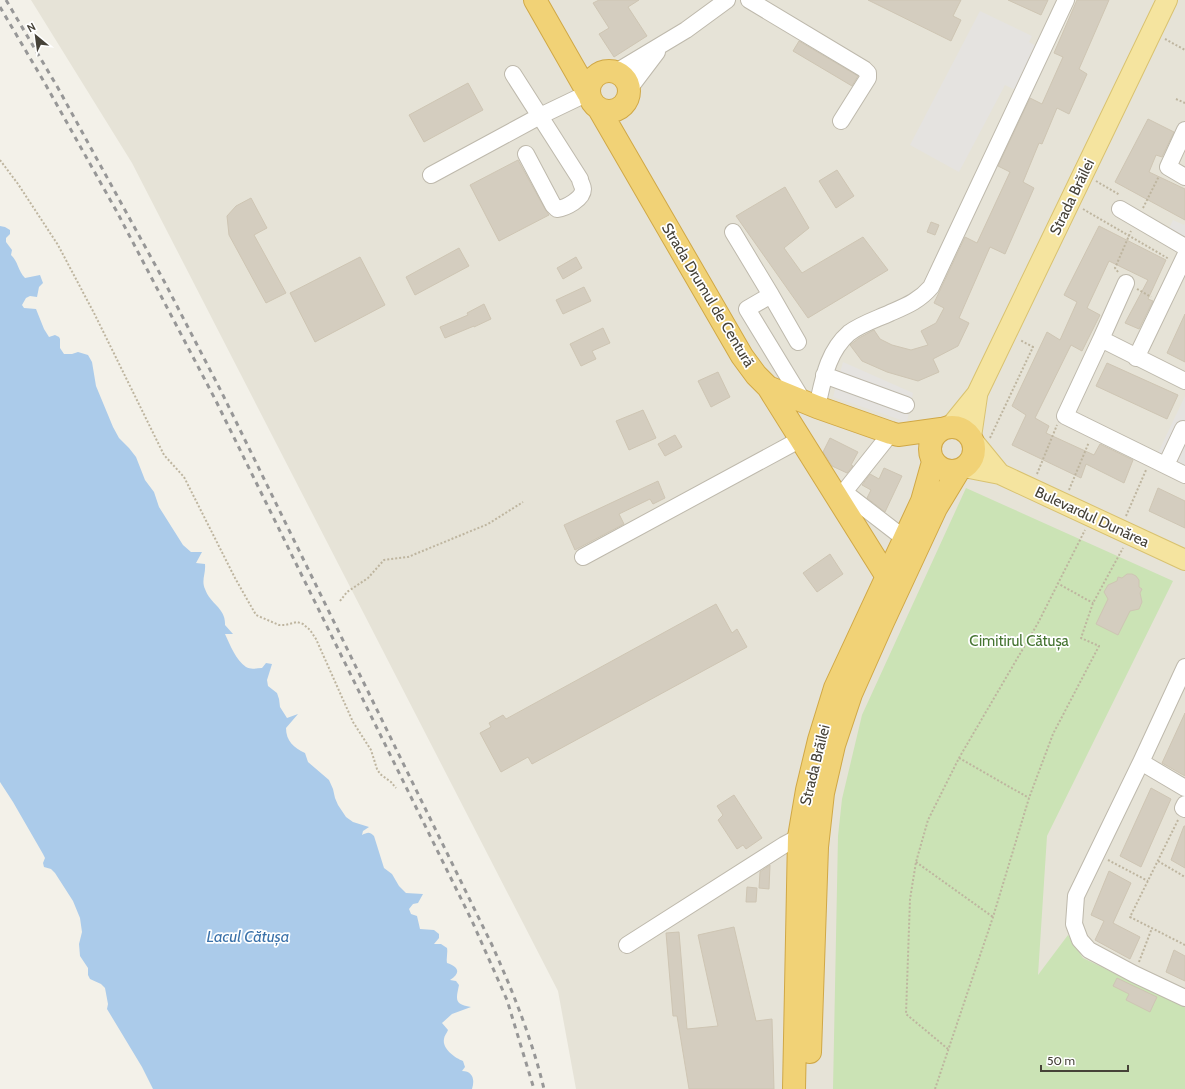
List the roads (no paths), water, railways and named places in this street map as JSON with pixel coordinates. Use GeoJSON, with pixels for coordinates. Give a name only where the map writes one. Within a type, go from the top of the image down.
{"type":"FeatureCollection","features":[{"type":"Feature","properties":{"kind":"highway","name":"Strada Drumul de Centură"},"geometry":{"type":"LineString","coordinates":[[541,2],[566,54],[742,356],[756,375],[768,388],[894,434],[932,458]]}},
{"type":"Feature","properties":{"kind":"highway"},"geometry":{"type":"LineString","coordinates":[[566,54],[618,84]]}},
{"type":"Feature","properties":{"kind":"highway"},"geometry":{"type":"LineString","coordinates":[[598,74],[618,84],[617,110],[603,111],[594,101],[589,84],[598,74]]}},
{"type":"Feature","properties":{"kind":"highway"},"geometry":{"type":"LineString","coordinates":[[618,84],[618,143]]}},
{"type":"Feature","properties":{"kind":"highway"},"geometry":{"type":"LineString","coordinates":[[768,388],[801,439],[840,493],[887,576]]}},
{"type":"Feature","properties":{"kind":"highway","name":"Strada Drumul de Centură"},"geometry":{"type":"LineString","coordinates":[[894,434],[946,428]]}},
{"type":"Feature","properties":{"kind":"highway"},"geometry":{"type":"LineString","coordinates":[[946,428],[959,428],[966,431],[977,440]]}},
{"type":"Feature","properties":{"kind":"highway","name":"Strada Brăilei"},"geometry":{"type":"LineString","coordinates":[[794,1089],[799,837],[807,790],[819,740],[836,688],[922,501],[932,458],[930,445],[933,436],[946,428]]}},
{"type":"Feature","properties":{"kind":"highway","name":"Strada Brăilei"},"geometry":{"type":"LineString","coordinates":[[809,1089],[817,847],[823,792],[834,745],[851,694],[936,508],[961,469],[973,456],[977,440]]}},
{"type":"Feature","properties":{"kind":"highway"},"geometry":{"type":"LineString","coordinates":[[932,458],[938,467],[945,470],[952,471],[961,469]]}},
{"type":"Feature","properties":{"kind":"main road","name":"Strada Brăilei"},"geometry":{"type":"LineString","coordinates":[[946,428],[977,394],[1166,0]]}},
{"type":"Feature","properties":{"kind":"main road","name":"Strada Brăilei"},"geometry":{"type":"LineString","coordinates":[[977,394],[977,440]]}},
{"type":"Feature","properties":{"kind":"main road","name":"Bulevardul Dunărea"},"geometry":{"type":"LineString","coordinates":[[977,440],[1000,474]]}},
{"type":"Feature","properties":{"kind":"main road","name":"Bulevardul Dunărea"},"geometry":{"type":"LineString","coordinates":[[961,469],[1000,474],[1185,560]]}},
{"type":"Feature","properties":{"kind":"street"},"geometry":{"type":"LineString","coordinates":[[618,84],[661,46],[727,0]]}},
{"type":"Feature","properties":{"kind":"street"},"geometry":{"type":"LineString","coordinates":[[749,0],[864,69],[868,73],[868,78],[840,121]]}},
{"type":"Feature","properties":{"kind":"street"},"geometry":{"type":"LineString","coordinates":[[810,404],[830,359],[840,342],[860,326],[917,301],[931,287],[1066,0]]}},
{"type":"Feature","properties":{"kind":"street"},"geometry":{"type":"LineString","coordinates":[[513,74],[580,179],[583,189],[580,197],[562,209],[558,209],[553,205],[526,154]]}},
{"type":"Feature","properties":{"kind":"street"},"geometry":{"type":"LineString","coordinates":[[431,175],[540,116],[594,101]]}},
{"type":"Feature","properties":{"kind":"street"},"geometry":{"type":"LineString","coordinates":[[1185,130],[1168,167],[1185,177]]}},
{"type":"Feature","properties":{"kind":"street"},"geometry":{"type":"LineString","coordinates":[[1122,203],[1138,219],[1185,247]]}},
{"type":"Feature","properties":{"kind":"street"},"geometry":{"type":"LineString","coordinates":[[733,232],[798,342]]}},
{"type":"Feature","properties":{"kind":"street"},"geometry":{"type":"LineString","coordinates":[[1136,358],[1183,261]]}},
{"type":"Feature","properties":{"kind":"street"},"geometry":{"type":"LineString","coordinates":[[1126,283],[1065,416],[1185,475]]}},
{"type":"Feature","properties":{"kind":"street"},"geometry":{"type":"LineString","coordinates":[[771,295],[747,309],[810,404]]}},
{"type":"Feature","properties":{"kind":"street"},"geometry":{"type":"LineString","coordinates":[[1101,339],[1136,358],[1185,381]]}},
{"type":"Feature","properties":{"kind":"street"},"geometry":{"type":"LineString","coordinates":[[824,375],[906,405]]}},
{"type":"Feature","properties":{"kind":"street"},"geometry":{"type":"LineString","coordinates":[[1166,465],[1184,428]]}},
{"type":"Feature","properties":{"kind":"street"},"geometry":{"type":"LineString","coordinates":[[894,434],[840,493],[905,539]]}},
{"type":"Feature","properties":{"kind":"street"},"geometry":{"type":"LineString","coordinates":[[583,558],[801,439]]}},
{"type":"Feature","properties":{"kind":"street"},"geometry":{"type":"LineString","coordinates":[[1185,666],[1141,762],[1076,896],[1074,924],[1080,940],[1089,950],[1134,974],[1185,998]]}},
{"type":"Feature","properties":{"kind":"street"},"geometry":{"type":"LineString","coordinates":[[1141,762],[1185,788]]}},
{"type":"Feature","properties":{"kind":"street"},"geometry":{"type":"LineString","coordinates":[[627,945],[784,845],[799,837]]}},
{"type":"Feature","properties":{"kind":"water","name":"Lacul Cătușa"},"geometry":{"type":"Polygon","coordinates":[[[0,226],[10,230],[10,234],[6,238],[6,242],[12,250],[11,255],[25,278],[40,275],[43,283],[39,287],[37,297],[30,296],[26,298],[22,305],[24,308],[36,309],[49,337],[55,335],[59,337],[60,348],[64,354],[78,352],[88,355],[92,362],[96,386],[119,438],[136,457],[145,480],[154,492],[159,507],[183,545],[191,552],[202,552],[196,563],[205,564],[204,586],[210,599],[223,614],[225,625],[233,634],[225,634],[236,656],[246,667],[254,669],[262,668],[266,663],[272,664],[267,680],[268,686],[277,693],[280,707],[287,718],[298,714],[286,728],[287,737],[291,744],[305,753],[308,762],[329,780],[338,805],[346,817],[353,822],[369,827],[363,831],[362,835],[369,833],[374,836],[384,868],[392,874],[399,886],[406,893],[423,894],[418,903],[413,904],[409,909],[411,914],[417,916],[420,929],[434,930],[439,934],[439,938],[434,944],[441,944],[447,948],[447,963],[454,966],[457,970],[456,975],[450,980],[456,981],[459,985],[457,998],[459,1003],[471,1007],[452,1014],[442,1023],[448,1030],[444,1038],[445,1046],[447,1050],[456,1058],[463,1061],[465,1067],[462,1071],[466,1071],[471,1074],[473,1079],[472,1089],[153,1089],[142,1067],[107,1009],[108,1004],[105,988],[101,984],[90,979],[88,975],[88,968],[80,956],[79,944],[82,932],[80,918],[73,901],[55,873],[51,869],[44,867],[43,863],[45,858],[43,854],[0,782],[0,226]]]}},
{"type":"Feature","properties":{"kind":"railway"},"geometry":{"type":"LineString","coordinates":[[6,0],[58,88],[164,281],[222,393],[492,945],[521,1016],[534,1052],[544,1089]]}},
{"type":"Feature","properties":{"kind":"railway"},"geometry":{"type":"LineString","coordinates":[[0,7],[117,212],[215,399],[472,921],[507,1000],[534,1089]]}},
{"type":"Feature","properties":{"kind":"park label","name":"Cimitirul Cătușa"},"geometry":{"type":"Point","coordinates":[1019,641]}}]}
